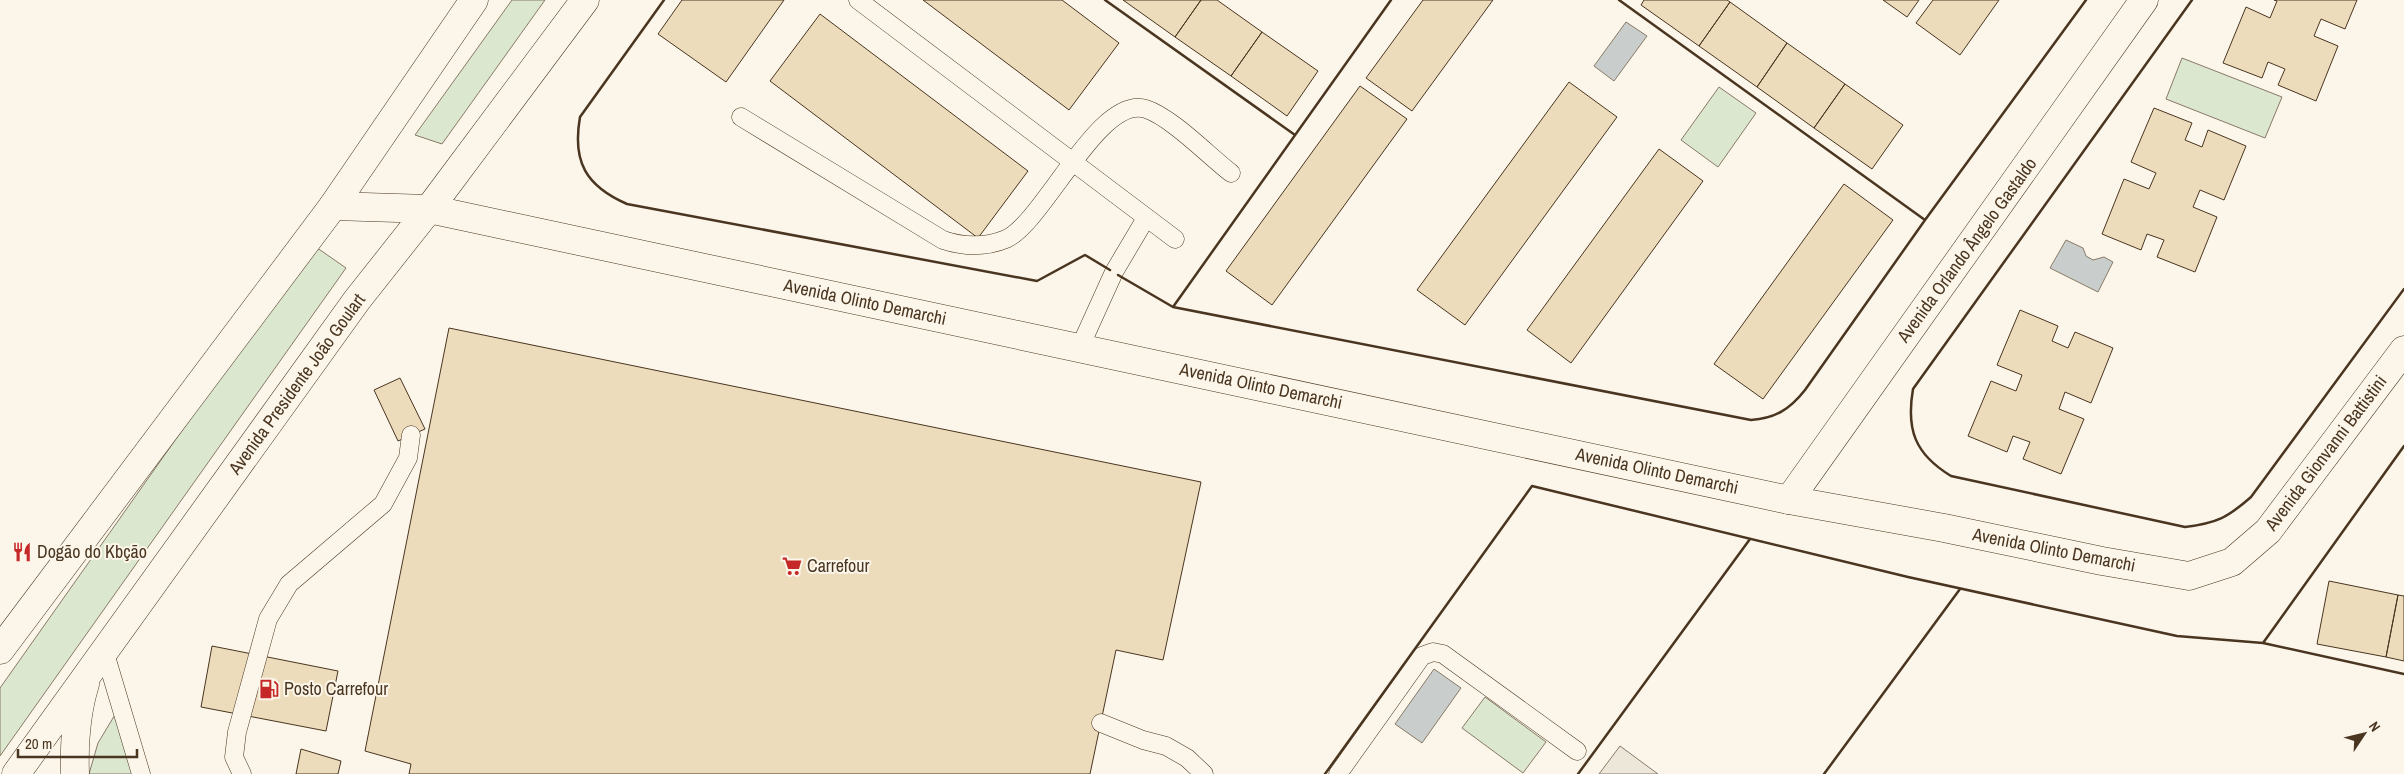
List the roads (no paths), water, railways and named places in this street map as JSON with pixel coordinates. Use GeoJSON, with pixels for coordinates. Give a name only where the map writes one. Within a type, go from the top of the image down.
{"type":"FeatureCollection","features":[{"type":"Feature","properties":{"kind":"street"},"geometry":{"type":"LineString","coordinates":[[0,650],[333,206],[474,0]]}},
{"type":"Feature","properties":{"kind":"street","name":"Avenida Presidente João Goulart"},"geometry":{"type":"LineString","coordinates":[[16,774],[357,300],[429,209],[585,0]]}},
{"type":"Feature","properties":{"kind":"street","name":"Avenida Orlando Ângelo Gastaldo"},"geometry":{"type":"LineString","coordinates":[[1789,500],[2144,0]]}},
{"type":"Feature","properties":{"kind":"street","name":"Avenida Olinto Demarchi"},"geometry":{"type":"LineString","coordinates":[[333,206],[429,209],[1789,500],[1944,528],[2102,561],[2189,576]]}},
{"type":"Feature","properties":{"kind":"street","name":"Avenida Gionvanni Battistini"},"geometry":{"type":"LineString","coordinates":[[2189,576],[2232,562],[2268,531],[2404,350]]}},
{"type":"Feature","properties":{"kind":"street"},"geometry":{"type":"LineString","coordinates":[[75,774],[74,749],[77,722],[97,660]]}},
{"type":"Feature","properties":{"kind":"lane"},"geometry":{"type":"LineString","coordinates":[[858,0],[1176,239]]}},
{"type":"Feature","properties":{"kind":"lane"},"geometry":{"type":"LineString","coordinates":[[741,117],[943,240],[963,246],[986,244],[1007,238],[1023,226],[1072,162],[1113,118],[1126,110],[1145,108],[1164,118],[1231,173]]}},
{"type":"Feature","properties":{"kind":"lane"},"geometry":{"type":"LineString","coordinates":[[1080,347],[1114,272],[1146,218]]}},
{"type":"Feature","properties":{"kind":"lane"},"geometry":{"type":"LineString","coordinates":[[242,774],[234,757],[237,732],[268,618],[289,584],[383,504],[408,458],[411,435]]}},
{"type":"Feature","properties":{"kind":"lane"},"geometry":{"type":"LineString","coordinates":[[1338,774],[1422,656],[1433,652],[1443,654],[1577,751]]}},
{"type":"Feature","properties":{"kind":"lane"},"geometry":{"type":"LineString","coordinates":[[97,660],[141,774]]}},
{"type":"Feature","properties":{"kind":"lane"},"geometry":{"type":"LineString","coordinates":[[1100,723],[1143,740],[1166,746],[1187,758],[1204,774]]}},
{"type":"Feature","properties":{"kind":"place","name":"Dogão do Kbção"},"geometry":{"type":"Point","coordinates":[22,552]}},
{"type":"Feature","properties":{"kind":"place","name":"Carrefour"},"geometry":{"type":"Point","coordinates":[792,566]}},
{"type":"Feature","properties":{"kind":"place","name":"Posto Carrefour"},"geometry":{"type":"Point","coordinates":[269,689]}}]}
